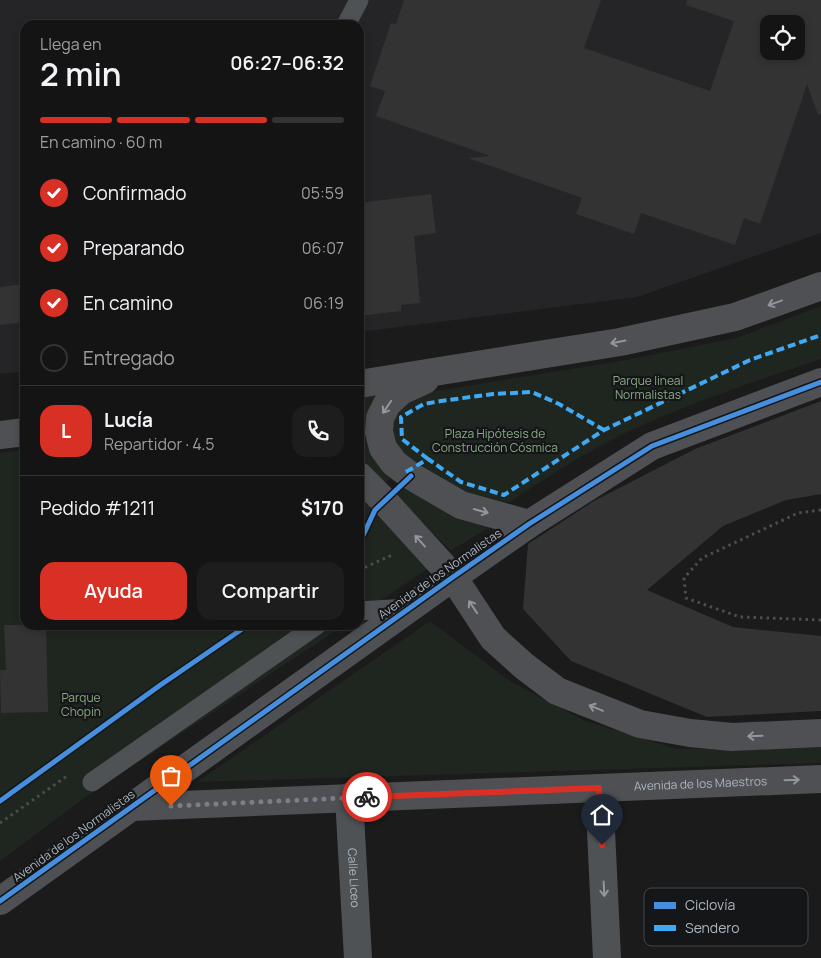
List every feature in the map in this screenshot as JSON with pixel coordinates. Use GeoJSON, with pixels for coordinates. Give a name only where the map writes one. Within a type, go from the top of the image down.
{"type":"FeatureCollection","features":[{"type":"Feature","properties":{"kind":"street"},"geometry":{"type":"LineString","coordinates":[[364,383],[620,342],[735,317],[821,286]]}},
{"type":"Feature","properties":{"kind":"street"},"geometry":{"type":"LineString","coordinates":[[442,372],[401,391],[387,404],[380,418],[379,432],[383,448],[394,463],[411,476],[461,505],[528,524]]}},
{"type":"Feature","properties":{"kind":"street","name":"Avenida de los Normalistas"},"geometry":{"type":"LineString","coordinates":[[0,901],[528,524],[652,446],[821,382]]}},
{"type":"Feature","properties":{"kind":"street"},"geometry":{"type":"LineString","coordinates":[[0,435],[20,433]]}},
{"type":"Feature","properties":{"kind":"street"},"geometry":{"type":"LineString","coordinates":[[364,481],[453,577],[493,638],[524,666],[557,691],[640,724],[690,733],[732,736],[821,733]]}},
{"type":"Feature","properties":{"kind":"street","name":"Avenida de los Maestros"},"geometry":{"type":"LineString","coordinates":[[131,808],[349,797],[821,779]]}},
{"type":"Feature","properties":{"kind":"street"},"geometry":{"type":"LineString","coordinates":[[599,788],[607,958]]}},
{"type":"Feature","properties":{"kind":"street","name":"Calle Liceo"},"geometry":{"type":"LineString","coordinates":[[349,797],[358,958]]}},
{"type":"Feature","properties":{"kind":"lane"},"geometry":{"type":"LineString","coordinates":[[349,20],[359,0]]}},
{"type":"Feature","properties":{"kind":"lane"},"geometry":{"type":"LineString","coordinates":[[364,611],[409,608]]}},
{"type":"Feature","properties":{"kind":"lane"},"geometry":{"type":"LineString","coordinates":[[92,782],[310,630]]}},
{"type":"Feature","properties":{"kind":"path"},"geometry":{"type":"LineString","coordinates":[[821,510],[798,514],[702,558],[684,578],[686,598],[740,617],[821,620]]}},
{"type":"Feature","properties":{"kind":"shaded area"},"geometry":{"type":"Polygon","coordinates":[[[0,0],[821,0],[821,233],[637,297],[364,331],[364,20],[20,20],[20,372],[0,374],[0,0]]]}},
{"type":"Feature","properties":{"kind":"green space","name":"Plaza Hipótesis de Construcción Cósmica"},"geometry":{"type":"Polygon","coordinates":[[[821,306],[821,359],[704,400],[636,428],[585,454],[505,505],[453,489],[401,453],[394,446],[390,422],[393,412],[418,394],[621,361],[736,338],[821,306]]]}},
{"type":"Feature","properties":{"kind":"green space"},"geometry":{"type":"Polygon","coordinates":[[[377,395],[366,419],[365,429],[370,447],[393,475],[383,486],[364,467],[364,396],[377,395]]]}},
{"type":"Feature","properties":{"kind":"green space","name":"Parque Chopin"},"geometry":{"type":"Polygon","coordinates":[[[20,451],[20,630],[336,630],[83,799],[0,861],[0,453],[20,451]]]}},
{"type":"Feature","properties":{"kind":"green space"},"geometry":{"type":"Polygon","coordinates":[[[405,484],[492,525],[451,551],[395,495],[405,484]]]}},
{"type":"Feature","properties":{"kind":"green space"},"geometry":{"type":"Polygon","coordinates":[[[364,496],[432,566],[364,612],[364,496]]]}},
{"type":"Feature","properties":{"kind":"green space"},"geometry":{"type":"Polygon","coordinates":[[[430,621],[510,681],[583,720],[677,749],[821,747],[821,763],[197,782],[430,621]]]}},
{"type":"Feature","properties":{"kind":"building"},"geometry":{"type":"Polygon","coordinates":[[[404,0],[601,0],[584,48],[710,91],[734,21],[686,5],[687,0],[821,0],[821,114],[818,115],[807,84],[760,224],[744,218],[735,245],[641,213],[634,234],[576,214],[582,198],[468,158],[490,156],[376,116],[385,91],[370,86],[391,23],[396,24],[404,0]]]}},
{"type":"Feature","properties":{"kind":"building"},"geometry":{"type":"Polygon","coordinates":[[[431,194],[436,233],[414,236],[420,303],[401,305],[401,311],[364,315],[364,202],[431,194]]]}},
{"type":"Feature","properties":{"kind":"building"},"geometry":{"type":"Polygon","coordinates":[[[20,285],[20,323],[0,325],[0,287],[20,285]]]}},
{"type":"Feature","properties":{"kind":"building"},"geometry":{"type":"Polygon","coordinates":[[[821,401],[821,494],[786,500],[723,526],[647,590],[733,627],[821,636],[821,711],[707,717],[571,661],[523,609],[528,544],[594,501],[695,449],[821,401]]]}},
{"type":"Feature","properties":{"kind":"building"},"geometry":{"type":"Polygon","coordinates":[[[4,625],[20,625],[20,630],[46,630],[48,712],[1,713],[0,670],[6,670],[4,625]]]}},
{"type":"Feature","properties":{"kind":"marked path"},"geometry":{"type":"LineString","coordinates":[[406,472],[428,459],[461,482],[504,495],[604,430],[750,360],[821,335]]}},
{"type":"Feature","properties":{"kind":"marked path"},"geometry":{"type":"LineString","coordinates":[[428,459],[402,439],[401,417],[424,404],[441,401],[493,394],[532,392],[559,404],[604,430]]}},
{"type":"Feature","properties":{"kind":"cycle path"},"geometry":{"type":"LineString","coordinates":[[0,901],[453,577],[529,524],[652,446],[821,382]]}},
{"type":"Feature","properties":{"kind":"cycle path"},"geometry":{"type":"LineString","coordinates":[[364,533],[375,510],[411,476]]}},
{"type":"Feature","properties":{"kind":"cycle path"},"geometry":{"type":"LineString","coordinates":[[0,801],[159,686],[241,630]]}},
{"type":"Feature","properties":{"kind":"way so far"},"geometry":{"type":"LineString","coordinates":[[171,806],[367,797]]}},
{"type":"Feature","properties":{"kind":"route"},"geometry":{"type":"LineString","coordinates":[[367,797],[599,788],[602,845]]}},
{"type":"Feature","properties":{"kind":"park label","name":"Parque lineal Normalistas"},"geometry":{"type":"Point","coordinates":[648,388]}}]}
